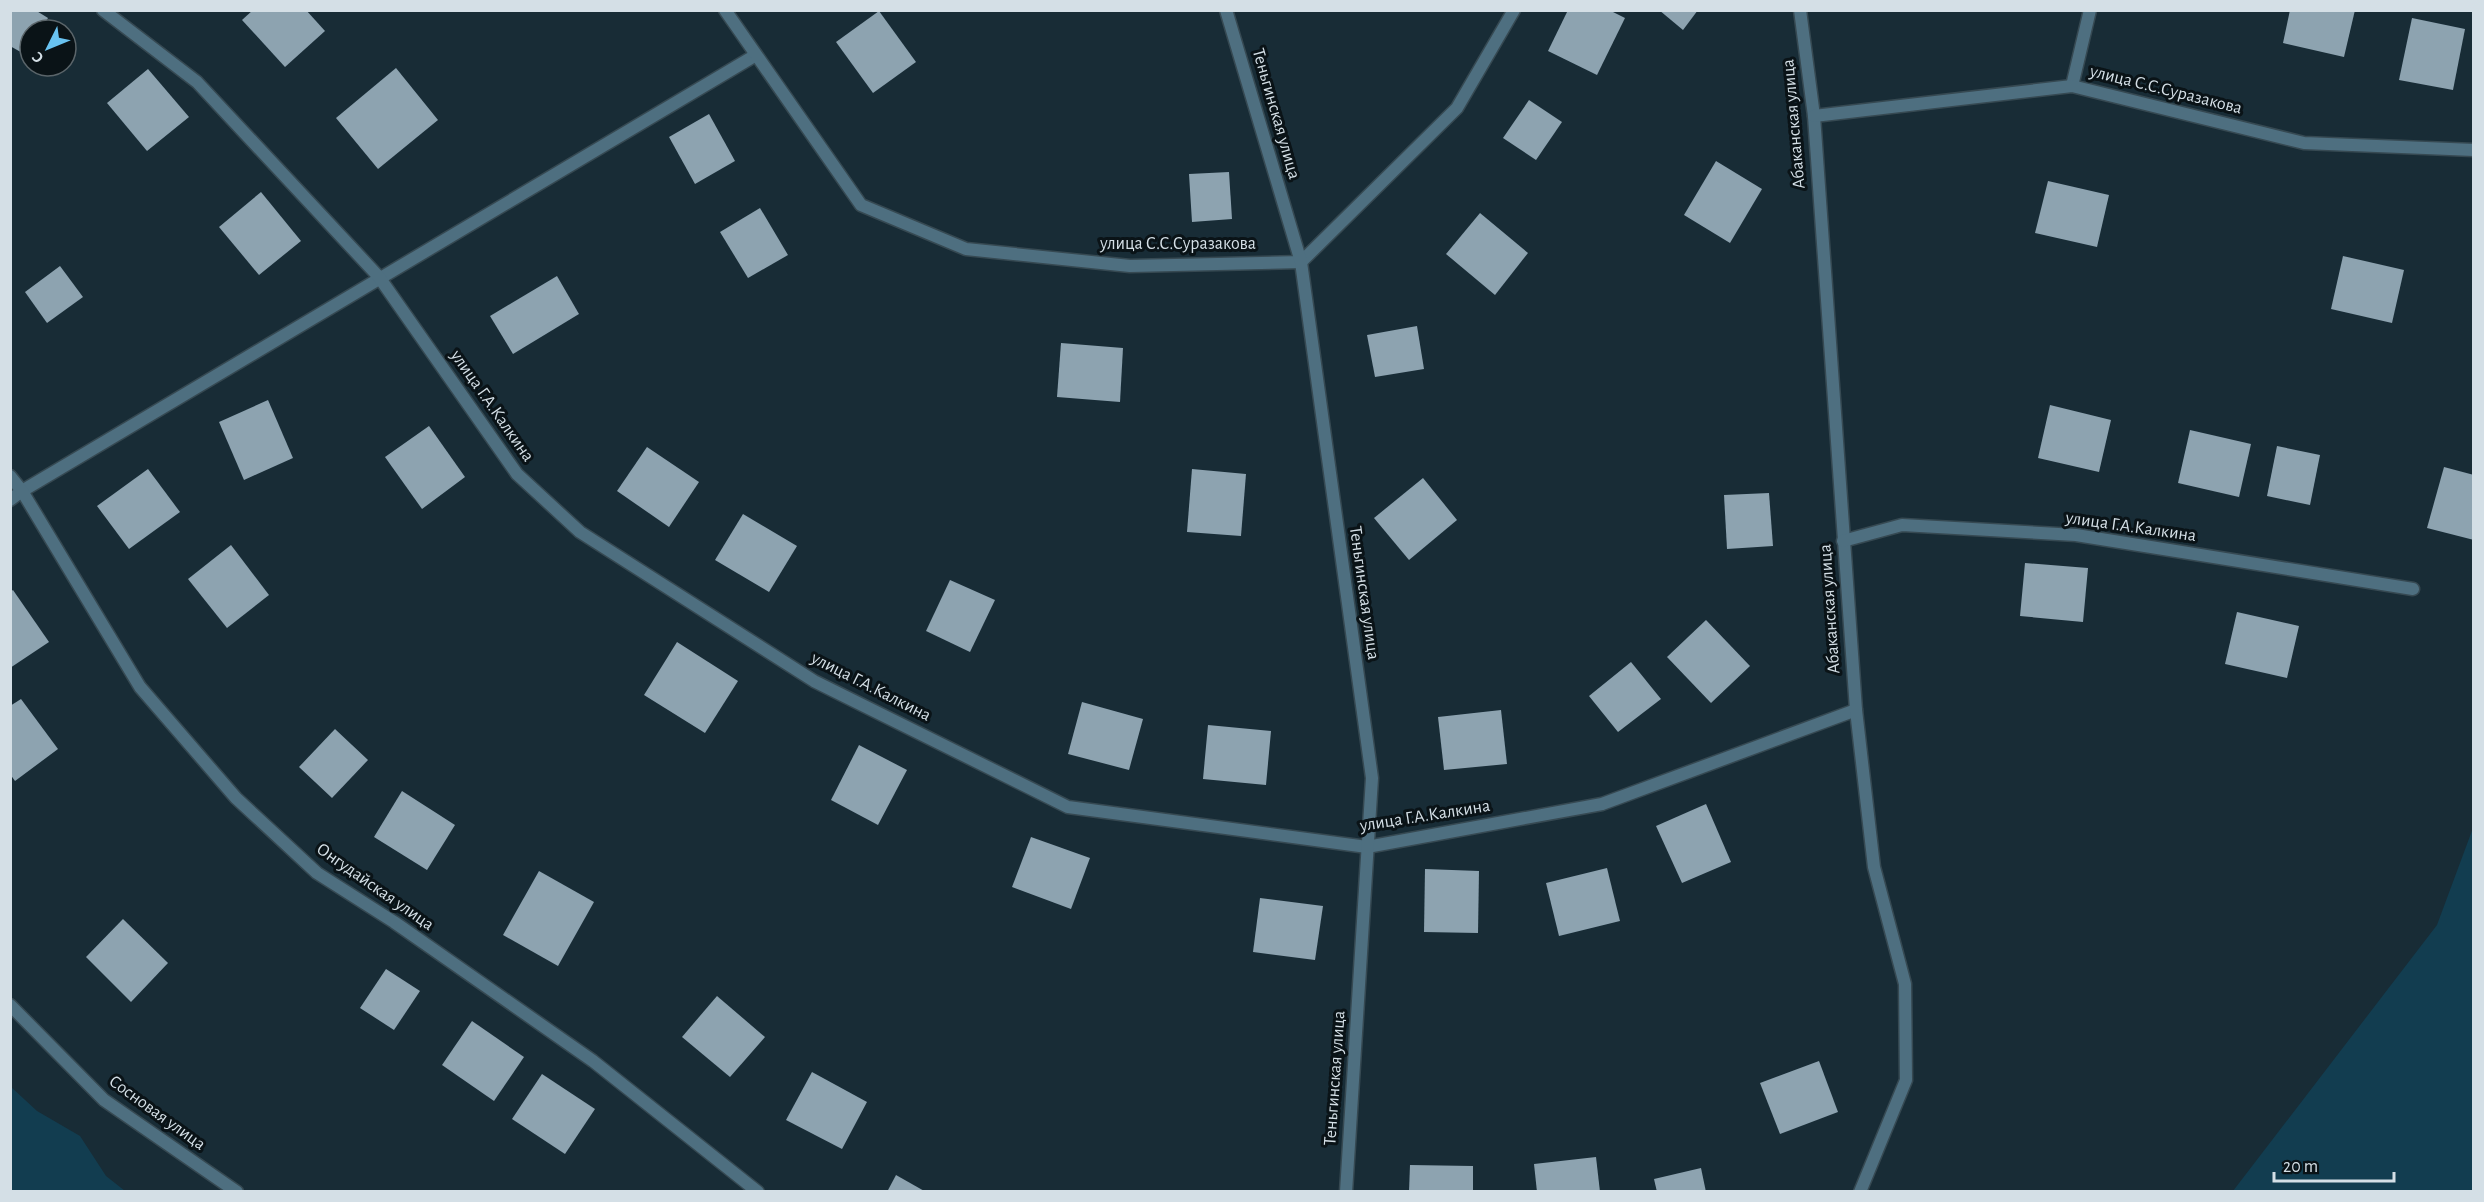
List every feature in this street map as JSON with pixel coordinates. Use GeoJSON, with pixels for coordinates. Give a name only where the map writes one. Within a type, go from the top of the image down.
{"type":"FeatureCollection","features":[{"type":"Feature","properties":{"kind":"street","name":"улица Г.А.Калкина"},"geometry":{"type":"LineString","coordinates":[[103,10],[197,81],[379,277],[517,474],[580,532],[814,681],[1068,807],[1367,847],[1602,804],[1856,710]]}},
{"type":"Feature","properties":{"kind":"street","name":"улица С.С.Суразакова"},"geometry":{"type":"LineString","coordinates":[[725,10],[861,205],[966,249],[1130,266],[1301,262]]}},
{"type":"Feature","properties":{"kind":"street","name":"Теньгинская улица"},"geometry":{"type":"LineString","coordinates":[[1226,10],[1301,262],[1372,778],[1346,1191]]}},
{"type":"Feature","properties":{"kind":"street"},"geometry":{"type":"LineString","coordinates":[[1301,262],[1457,108],[1514,10]]}},
{"type":"Feature","properties":{"kind":"street","name":"Абаканская улица"},"geometry":{"type":"LineString","coordinates":[[1800,10],[1814,116],[1856,710],[1874,867],[1905,984],[1906,1080],[1860,1191]]}},
{"type":"Feature","properties":{"kind":"street"},"geometry":{"type":"LineString","coordinates":[[2072,86],[2090,10]]}},
{"type":"Feature","properties":{"kind":"street"},"geometry":{"type":"LineString","coordinates":[[10,500],[22,490],[379,277],[756,55]]}},
{"type":"Feature","properties":{"kind":"street","name":"улица С.С.Суразакова"},"geometry":{"type":"LineString","coordinates":[[1814,116],[2072,86],[2304,143],[2474,150]]}},
{"type":"Feature","properties":{"kind":"street","name":"Онгудайская улица"},"geometry":{"type":"LineString","coordinates":[[10,476],[22,490],[140,687],[236,798],[317,873],[394,922],[593,1061],[758,1191]]}},
{"type":"Feature","properties":{"kind":"street","name":"улица Г.А.Калкина"},"geometry":{"type":"LineString","coordinates":[[1843,541],[1902,525],[2076,535],[2413,589]]}},
{"type":"Feature","properties":{"kind":"street","name":"Сосновая улица"},"geometry":{"type":"LineString","coordinates":[[10,1005],[104,1100],[237,1191]]}},
{"type":"Feature","properties":{"kind":"shaded area"},"geometry":{"type":"Polygon","coordinates":[[[2473,828],[2473,1191],[2233,1191],[2437,925],[2473,828]]]}},
{"type":"Feature","properties":{"kind":"shaded area"},"geometry":{"type":"Polygon","coordinates":[[[11,1087],[37,1111],[80,1136],[106,1176],[125,1191],[11,1191],[11,1087]]]}},
{"type":"Feature","properties":{"kind":"building"},"geometry":{"type":"Polygon","coordinates":[[[10,10],[35,10],[48,18],[18,18],[18,50],[10,46],[10,10]]]}},
{"type":"Feature","properties":{"kind":"building"},"geometry":{"type":"Polygon","coordinates":[[[253,10],[306,10],[325,31],[285,67],[242,20],[253,10]]]}},
{"type":"Feature","properties":{"kind":"building"},"geometry":{"type":"Polygon","coordinates":[[[1568,10],[1609,10],[1625,18],[1597,75],[1548,51],[1568,10]]]}},
{"type":"Feature","properties":{"kind":"building"},"geometry":{"type":"Polygon","coordinates":[[[1659,10],[1698,10],[1683,30],[1659,10]]]}},
{"type":"Feature","properties":{"kind":"building"},"geometry":{"type":"Polygon","coordinates":[[[2290,10],[2355,10],[2344,57],[2283,43],[2290,10]]]}},
{"type":"Feature","properties":{"kind":"building"},"geometry":{"type":"Polygon","coordinates":[[[879,11],[916,62],[873,93],[836,42],[879,11]]]}},
{"type":"Feature","properties":{"kind":"building"},"geometry":{"type":"Polygon","coordinates":[[[2412,18],[2465,29],[2453,90],[2399,80],[2412,18]]]}},
{"type":"Feature","properties":{"kind":"building"},"geometry":{"type":"Polygon","coordinates":[[[396,68],[438,120],[378,169],[336,118],[396,68]]]}},
{"type":"Feature","properties":{"kind":"building"},"geometry":{"type":"Polygon","coordinates":[[[148,69],[189,117],[147,151],[107,103],[148,69]]]}},
{"type":"Feature","properties":{"kind":"building"},"geometry":{"type":"Polygon","coordinates":[[[1529,100],[1562,122],[1536,160],[1503,138],[1529,100]]]}},
{"type":"Feature","properties":{"kind":"building"},"geometry":{"type":"Polygon","coordinates":[[[709,114],[735,161],[695,184],[669,137],[709,114]]]}},
{"type":"Feature","properties":{"kind":"building"},"geometry":{"type":"Polygon","coordinates":[[[1716,161],[1762,189],[1730,243],[1684,215],[1716,161]]]}},
{"type":"Feature","properties":{"kind":"building"},"geometry":{"type":"Polygon","coordinates":[[[1229,172],[1232,219],[1192,222],[1189,174],[1229,172]]]}},
{"type":"Feature","properties":{"kind":"building"},"geometry":{"type":"Polygon","coordinates":[[[2048,181],[2109,195],[2097,247],[2035,233],[2048,181]]]}},
{"type":"Feature","properties":{"kind":"building"},"geometry":{"type":"Polygon","coordinates":[[[261,192],[301,241],[259,275],[219,227],[261,192]]]}},
{"type":"Feature","properties":{"kind":"building"},"geometry":{"type":"Polygon","coordinates":[[[760,208],[788,255],[748,278],[720,232],[760,208]]]}},
{"type":"Feature","properties":{"kind":"building"},"geometry":{"type":"Polygon","coordinates":[[[1480,213],[1528,253],[1495,295],[1446,254],[1480,213]]]}},
{"type":"Feature","properties":{"kind":"building"},"geometry":{"type":"Polygon","coordinates":[[[2343,256],[2404,270],[2392,323],[2331,309],[2343,256]]]}},
{"type":"Feature","properties":{"kind":"building"},"geometry":{"type":"Polygon","coordinates":[[[60,266],[83,297],[47,323],[25,292],[60,266]]]}},
{"type":"Feature","properties":{"kind":"building"},"geometry":{"type":"Polygon","coordinates":[[[557,276],[579,314],[513,354],[490,316],[557,276]]]}},
{"type":"Feature","properties":{"kind":"building"},"geometry":{"type":"Polygon","coordinates":[[[1417,326],[1424,369],[1375,377],[1367,335],[1417,326]]]}},
{"type":"Feature","properties":{"kind":"building"},"geometry":{"type":"Polygon","coordinates":[[[1061,343],[1123,348],[1120,402],[1057,397],[1061,343]]]}},
{"type":"Feature","properties":{"kind":"building"},"geometry":{"type":"Polygon","coordinates":[[[268,400],[293,458],[244,480],[219,422],[268,400]]]}},
{"type":"Feature","properties":{"kind":"building"},"geometry":{"type":"Polygon","coordinates":[[[2050,405],[2111,420],[2099,472],[2038,458],[2050,405]]]}},
{"type":"Feature","properties":{"kind":"building"},"geometry":{"type":"Polygon","coordinates":[[[429,426],[465,477],[422,509],[385,457],[429,426]]]}},
{"type":"Feature","properties":{"kind":"building"},"geometry":{"type":"Polygon","coordinates":[[[2190,430],[2251,444],[2239,497],[2178,483],[2190,430]]]}},
{"type":"Feature","properties":{"kind":"building"},"geometry":{"type":"Polygon","coordinates":[[[2277,446],[2320,455],[2310,505],[2267,496],[2277,446]]]}},
{"type":"Feature","properties":{"kind":"building"},"geometry":{"type":"Polygon","coordinates":[[[647,447],[699,482],[669,527],[617,491],[647,447]]]}},
{"type":"Feature","properties":{"kind":"building"},"geometry":{"type":"Polygon","coordinates":[[[2444,467],[2474,475],[2474,540],[2427,528],[2444,467]]]}},
{"type":"Feature","properties":{"kind":"building"},"geometry":{"type":"Polygon","coordinates":[[[148,469],[180,512],[129,549],[97,506],[148,469]]]}},
{"type":"Feature","properties":{"kind":"building"},"geometry":{"type":"Polygon","coordinates":[[[1192,469],[1246,474],[1241,536],[1187,532],[1192,469]]]}},
{"type":"Feature","properties":{"kind":"building"},"geometry":{"type":"Polygon","coordinates":[[[1423,478],[1457,520],[1409,560],[1374,518],[1423,478]]]}},
{"type":"Feature","properties":{"kind":"building"},"geometry":{"type":"Polygon","coordinates":[[[1769,493],[1773,546],[1727,549],[1724,495],[1769,493]]]}},
{"type":"Feature","properties":{"kind":"building"},"geometry":{"type":"Polygon","coordinates":[[[743,514],[797,546],[769,592],[715,560],[743,514]]]}},
{"type":"Feature","properties":{"kind":"building"},"geometry":{"type":"Polygon","coordinates":[[[231,545],[269,595],[227,628],[188,579],[231,545]]]}},
{"type":"Feature","properties":{"kind":"building"},"geometry":{"type":"Polygon","coordinates":[[[2025,563],[2088,568],[2083,622],[2020,616],[2025,563]]]}},
{"type":"Feature","properties":{"kind":"building"},"geometry":{"type":"Polygon","coordinates":[[[950,580],[995,600],[970,652],[926,631],[950,580]]]}},
{"type":"Feature","properties":{"kind":"building"},"geometry":{"type":"Polygon","coordinates":[[[13,590],[49,642],[10,668],[10,592],[13,590]]]}},
{"type":"Feature","properties":{"kind":"building"},"geometry":{"type":"Polygon","coordinates":[[[2237,612],[2299,626],[2287,678],[2225,664],[2237,612]]]}},
{"type":"Feature","properties":{"kind":"building"},"geometry":{"type":"Polygon","coordinates":[[[1706,620],[1750,666],[1711,703],[1667,657],[1706,620]]]}},
{"type":"Feature","properties":{"kind":"building"},"geometry":{"type":"Polygon","coordinates":[[[677,642],[738,681],[705,733],[644,695],[677,642]]]}},
{"type":"Feature","properties":{"kind":"building"},"geometry":{"type":"Polygon","coordinates":[[[1631,662],[1661,699],[1618,732],[1589,696],[1631,662]]]}},
{"type":"Feature","properties":{"kind":"building"},"geometry":{"type":"Polygon","coordinates":[[[21,699],[58,749],[15,781],[10,774],[10,706],[21,699]]]}},
{"type":"Feature","properties":{"kind":"building"},"geometry":{"type":"Polygon","coordinates":[[[1082,702],[1143,719],[1129,770],[1068,754],[1082,702]]]}},
{"type":"Feature","properties":{"kind":"building"},"geometry":{"type":"Polygon","coordinates":[[[1501,710],[1507,764],[1444,770],[1438,717],[1501,710]]]}},
{"type":"Feature","properties":{"kind":"building"},"geometry":{"type":"Polygon","coordinates":[[[1208,725],[1271,731],[1266,785],[1203,779],[1208,725]]]}},
{"type":"Feature","properties":{"kind":"building"},"geometry":{"type":"Polygon","coordinates":[[[335,729],[368,760],[332,798],[299,767],[335,729]]]}},
{"type":"Feature","properties":{"kind":"building"},"geometry":{"type":"Polygon","coordinates":[[[859,745],[907,770],[878,825],[831,800],[859,745]]]}},
{"type":"Feature","properties":{"kind":"building"},"geometry":{"type":"Polygon","coordinates":[[[402,791],[455,825],[427,870],[374,837],[402,791]]]}},
{"type":"Feature","properties":{"kind":"building"},"geometry":{"type":"Polygon","coordinates":[[[1706,804],[1731,862],[1682,883],[1656,826],[1706,804]]]}},
{"type":"Feature","properties":{"kind":"building"},"geometry":{"type":"Polygon","coordinates":[[[1031,837],[1090,858],[1071,909],[1012,887],[1031,837]]]}},
{"type":"Feature","properties":{"kind":"building"},"geometry":{"type":"Polygon","coordinates":[[[1607,868],[1620,921],[1559,936],[1546,883],[1607,868]]]}},
{"type":"Feature","properties":{"kind":"building"},"geometry":{"type":"Polygon","coordinates":[[[1425,869],[1479,871],[1478,933],[1424,932],[1425,869]]]}},
{"type":"Feature","properties":{"kind":"building"},"geometry":{"type":"Polygon","coordinates":[[[539,871],[594,902],[558,966],[503,935],[539,871]]]}},
{"type":"Feature","properties":{"kind":"building"},"geometry":{"type":"Polygon","coordinates":[[[1260,898],[1323,906],[1315,960],[1253,952],[1260,898]]]}},
{"type":"Feature","properties":{"kind":"building"},"geometry":{"type":"Polygon","coordinates":[[[123,919],[168,963],[131,1002],[86,957],[123,919]]]}},
{"type":"Feature","properties":{"kind":"building"},"geometry":{"type":"Polygon","coordinates":[[[386,969],[420,991],[394,1030],[360,1008],[386,969]]]}},
{"type":"Feature","properties":{"kind":"building"},"geometry":{"type":"Polygon","coordinates":[[[717,996],[765,1037],[730,1077],[682,1037],[717,996]]]}},
{"type":"Feature","properties":{"kind":"building"},"geometry":{"type":"Polygon","coordinates":[[[472,1021],[524,1057],[494,1101],[442,1065],[472,1021]]]}},
{"type":"Feature","properties":{"kind":"building"},"geometry":{"type":"Polygon","coordinates":[[[1819,1061],[1838,1112],[1780,1134],[1760,1083],[1819,1061]]]}},
{"type":"Feature","properties":{"kind":"building"},"geometry":{"type":"Polygon","coordinates":[[[812,1072],[867,1102],[842,1149],[786,1120],[812,1072]]]}},
{"type":"Feature","properties":{"kind":"building"},"geometry":{"type":"Polygon","coordinates":[[[542,1074],[595,1109],[565,1154],[512,1119],[542,1074]]]}},
{"type":"Feature","properties":{"kind":"building"},"geometry":{"type":"Polygon","coordinates":[[[1596,1157],[1600,1192],[1537,1192],[1534,1164],[1596,1157]]]}},
{"type":"Feature","properties":{"kind":"building"},"geometry":{"type":"Polygon","coordinates":[[[1410,1165],[1473,1166],[1473,1192],[1409,1192],[1410,1165]]]}},
{"type":"Feature","properties":{"kind":"building"},"geometry":{"type":"Polygon","coordinates":[[[1701,1168],[1706,1192],[1657,1192],[1654,1179],[1701,1168]]]}},
{"type":"Feature","properties":{"kind":"building"},"geometry":{"type":"Polygon","coordinates":[[[896,1175],[926,1192],[887,1192],[896,1175]]]}}]}
